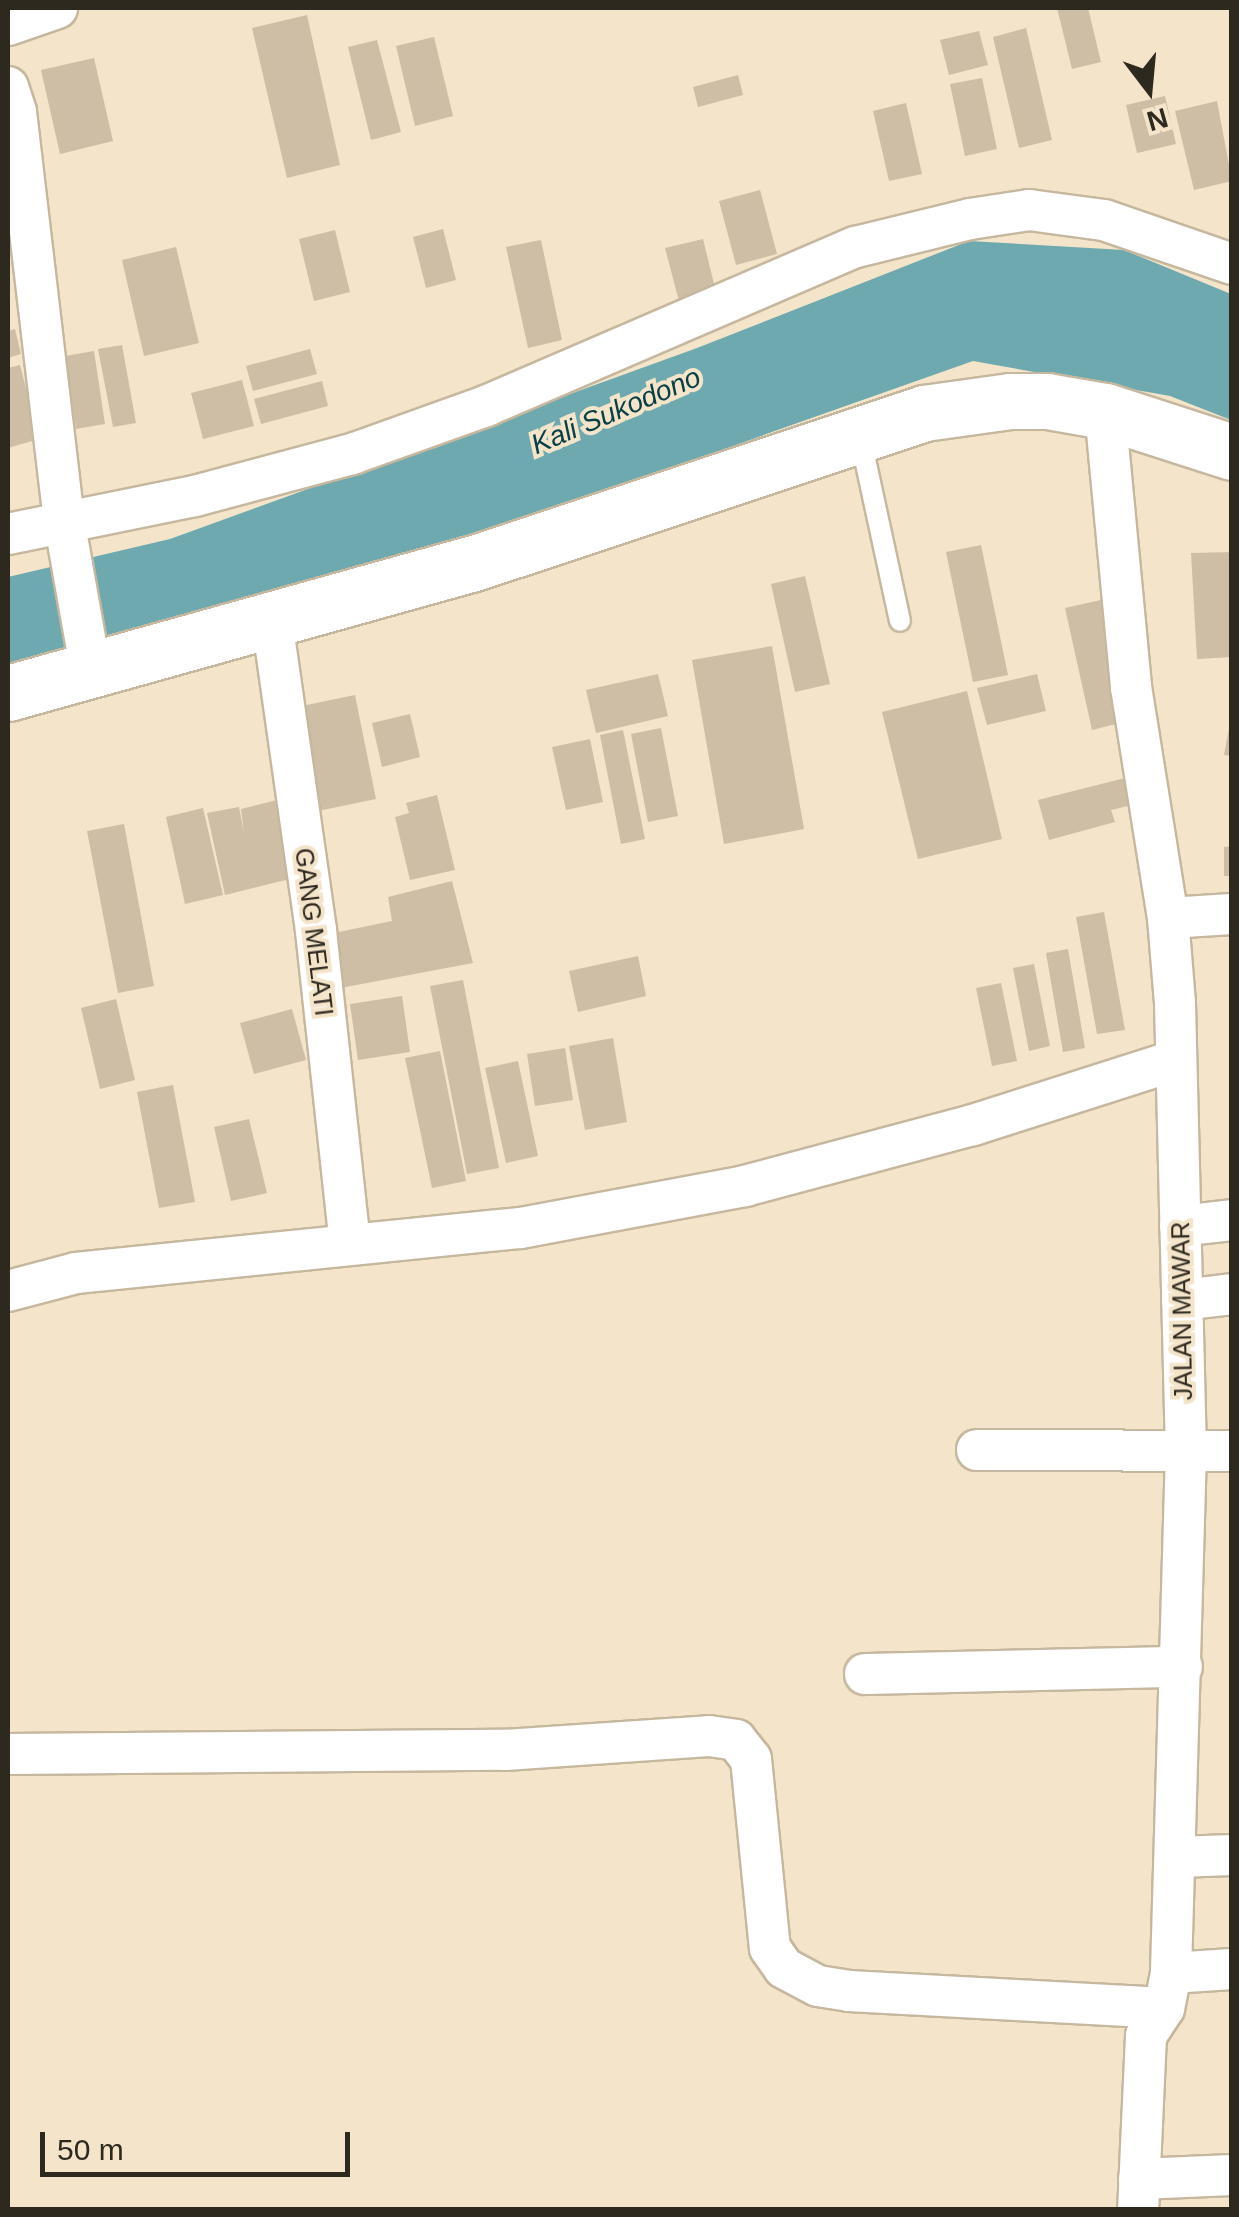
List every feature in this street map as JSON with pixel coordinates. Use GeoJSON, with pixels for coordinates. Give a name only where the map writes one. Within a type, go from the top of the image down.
{"type":"FeatureCollection","features":[{"type":"Feature","properties":{"kind":"main road"},"geometry":{"type":"LineString","coordinates":[[8,693],[471,564],[924,413],[1010,401],[1047,402],[1104,411],[1232,452]]}},
{"type":"Feature","properties":{"kind":"street"},"geometry":{"type":"LineString","coordinates":[[8,25],[57,8]]}},
{"type":"Feature","properties":{"kind":"street"},"geometry":{"type":"LineString","coordinates":[[8,87],[16,112],[67,533],[90,668]]}},
{"type":"Feature","properties":{"kind":"street"},"geometry":{"type":"LineString","coordinates":[[8,534],[67,533],[352,454],[486,406],[856,247],[970,219],[1029,210],[1104,220],[1232,264]]}},
{"type":"Feature","properties":{"kind":"street","name":"JALAN MAWAR"},"geometry":{"type":"LineString","coordinates":[[1104,411],[1131,687],[1168,918],[1186,1451],[1177,1857],[1168,1991],[1146,2036],[1138,2194]]}},
{"type":"Feature","properties":{"kind":"street","name":"GANG MELATI"},"geometry":{"type":"LineString","coordinates":[[272,621],[316,932],[350,1244]]}},
{"type":"Feature","properties":{"kind":"street"},"geometry":{"type":"LineString","coordinates":[[1168,918],[1232,914]]}},
{"type":"Feature","properties":{"kind":"street"},"geometry":{"type":"LineString","coordinates":[[8,1292],[76,1273],[521,1228],[745,1186],[973,1126],[1174,1061]]}},
{"type":"Feature","properties":{"kind":"street"},"geometry":{"type":"LineString","coordinates":[[1180,1226],[1232,1220]]}},
{"type":"Feature","properties":{"kind":"street"},"geometry":{"type":"LineString","coordinates":[[1182,1300],[1232,1294]]}},
{"type":"Feature","properties":{"kind":"street"},"geometry":{"type":"LineString","coordinates":[[977,1450],[1232,1451]]}},
{"type":"Feature","properties":{"kind":"street"},"geometry":{"type":"LineString","coordinates":[[865,1674],[1182,1667]]}},
{"type":"Feature","properties":{"kind":"street"},"geometry":{"type":"LineString","coordinates":[[8,1754],[506,1750],[709,1736],[736,1740],[751,1758],[770,1948],[784,1968],[818,1986],[850,1991],[1168,1991],[1232,1969]]}},
{"type":"Feature","properties":{"kind":"street"},"geometry":{"type":"LineString","coordinates":[[1177,1857],[1232,1855]]}},
{"type":"Feature","properties":{"kind":"street"},"geometry":{"type":"LineString","coordinates":[[1138,2194],[1232,2174]]}},
{"type":"Feature","properties":{"kind":"lane"},"geometry":{"type":"LineString","coordinates":[[859,434],[900,621]]}},
{"type":"Feature","properties":{"kind":"water","name":"Kali Sukodono"},"geometry":{"type":"Polygon","coordinates":[[[969,241],[1124,250],[1231,294],[1231,420],[1170,396],[973,361],[167,646],[8,682],[8,577],[170,539],[697,348],[969,241]]]}},
{"type":"Feature","properties":{"kind":"building"},"geometry":{"type":"Polygon","coordinates":[[[1057,8],[1088,8],[1101,62],[1072,69],[1057,8]]]}},
{"type":"Feature","properties":{"kind":"building"},"geometry":{"type":"Polygon","coordinates":[[[307,15],[340,165],[287,178],[252,28],[307,15]]]}},
{"type":"Feature","properties":{"kind":"building"},"geometry":{"type":"Polygon","coordinates":[[[1026,28],[1052,140],[1019,148],[993,37],[1026,28]]]}},
{"type":"Feature","properties":{"kind":"building"},"geometry":{"type":"Polygon","coordinates":[[[979,31],[988,65],[949,75],[940,40],[979,31]]]}},
{"type":"Feature","properties":{"kind":"building"},"geometry":{"type":"Polygon","coordinates":[[[434,37],[453,116],[415,126],[396,46],[434,37]]]}},
{"type":"Feature","properties":{"kind":"building"},"geometry":{"type":"Polygon","coordinates":[[[377,40],[401,132],[371,140],[348,47],[377,40]]]}},
{"type":"Feature","properties":{"kind":"building"},"geometry":{"type":"Polygon","coordinates":[[[94,58],[113,141],[60,154],[41,70],[94,58]]]}},
{"type":"Feature","properties":{"kind":"building"},"geometry":{"type":"Polygon","coordinates":[[[738,75],[743,95],[698,107],[693,87],[738,75]]]}},
{"type":"Feature","properties":{"kind":"building"},"geometry":{"type":"Polygon","coordinates":[[[982,78],[997,149],[965,156],[950,84],[982,78]]]}},
{"type":"Feature","properties":{"kind":"building"},"geometry":{"type":"Polygon","coordinates":[[[1165,96],[1176,144],[1137,153],[1126,105],[1165,96]]]}},
{"type":"Feature","properties":{"kind":"building"},"geometry":{"type":"Polygon","coordinates":[[[1217,101],[1232,181],[1194,190],[1175,111],[1217,101]]]}},
{"type":"Feature","properties":{"kind":"building"},"geometry":{"type":"Polygon","coordinates":[[[906,103],[922,174],[889,181],[873,111],[906,103]]]}},
{"type":"Feature","properties":{"kind":"building"},"geometry":{"type":"Polygon","coordinates":[[[760,190],[777,254],[736,265],[719,201],[760,190]]]}},
{"type":"Feature","properties":{"kind":"building"},"geometry":{"type":"Polygon","coordinates":[[[443,229],[456,280],[426,288],[413,237],[443,229]]]}},
{"type":"Feature","properties":{"kind":"building"},"geometry":{"type":"Polygon","coordinates":[[[335,230],[350,292],[314,301],[299,239],[335,230]]]}},
{"type":"Feature","properties":{"kind":"building"},"geometry":{"type":"Polygon","coordinates":[[[703,239],[717,296],[680,305],[665,248],[703,239]]]}},
{"type":"Feature","properties":{"kind":"building"},"geometry":{"type":"Polygon","coordinates":[[[541,240],[562,340],[528,348],[506,247],[541,240]]]}},
{"type":"Feature","properties":{"kind":"building"},"geometry":{"type":"Polygon","coordinates":[[[176,247],[199,343],[144,356],[122,260],[176,247]]]}},
{"type":"Feature","properties":{"kind":"building"},"geometry":{"type":"Polygon","coordinates":[[[15,329],[21,354],[8,358],[8,331],[15,329]]]}},
{"type":"Feature","properties":{"kind":"building"},"geometry":{"type":"Polygon","coordinates":[[[122,345],[136,423],[113,427],[98,349],[122,345]]]}},
{"type":"Feature","properties":{"kind":"building"},"geometry":{"type":"Polygon","coordinates":[[[310,349],[317,374],[253,391],[246,366],[310,349]]]}},
{"type":"Feature","properties":{"kind":"building"},"geometry":{"type":"Polygon","coordinates":[[[94,351],[105,424],[76,429],[65,356],[94,351]]]}},
{"type":"Feature","properties":{"kind":"building"},"geometry":{"type":"Polygon","coordinates":[[[20,365],[39,439],[8,448],[8,368],[20,365]]]}},
{"type":"Feature","properties":{"kind":"building"},"geometry":{"type":"Polygon","coordinates":[[[242,380],[254,426],[203,439],[191,393],[242,380]]]}},
{"type":"Feature","properties":{"kind":"building"},"geometry":{"type":"Polygon","coordinates":[[[322,381],[328,406],[261,424],[254,399],[322,381]]]}},
{"type":"Feature","properties":{"kind":"building"},"geometry":{"type":"Polygon","coordinates":[[[981,545],[1008,675],[973,682],[946,552],[981,545]]]}},
{"type":"Feature","properties":{"kind":"building"},"geometry":{"type":"Polygon","coordinates":[[[1232,552],[1232,657],[1197,659],[1191,553],[1232,552]]]}},
{"type":"Feature","properties":{"kind":"building"},"geometry":{"type":"Polygon","coordinates":[[[805,576],[830,684],[795,692],[771,584],[805,576]]]}},
{"type":"Feature","properties":{"kind":"building"},"geometry":{"type":"Polygon","coordinates":[[[1101,600],[1128,721],[1092,730],[1065,608],[1101,600]]]}},
{"type":"Feature","properties":{"kind":"building"},"geometry":{"type":"Polygon","coordinates":[[[772,646],[804,829],[724,844],[692,660],[772,646]]]}},
{"type":"Feature","properties":{"kind":"building"},"geometry":{"type":"Polygon","coordinates":[[[658,674],[668,716],[596,733],[586,690],[658,674]]]}},
{"type":"Feature","properties":{"kind":"building"},"geometry":{"type":"Polygon","coordinates":[[[1037,674],[1046,711],[987,725],[977,688],[1037,674]]]}},
{"type":"Feature","properties":{"kind":"building"},"geometry":{"type":"Polygon","coordinates":[[[967,691],[1002,839],[918,859],[882,712],[967,691]]]}},
{"type":"Feature","properties":{"kind":"building"},"geometry":{"type":"Polygon","coordinates":[[[355,695],[376,799],[318,811],[297,707],[355,695]]]}},
{"type":"Feature","properties":{"kind":"building"},"geometry":{"type":"Polygon","coordinates":[[[410,714],[420,757],[382,767],[372,723],[410,714]]]}},
{"type":"Feature","properties":{"kind":"building"},"geometry":{"type":"Polygon","coordinates":[[[1232,723],[1232,756],[1224,755],[1232,723]]]}},
{"type":"Feature","properties":{"kind":"building"},"geometry":{"type":"Polygon","coordinates":[[[661,728],[678,816],[648,822],[631,734],[661,728]]]}},
{"type":"Feature","properties":{"kind":"building"},"geometry":{"type":"Polygon","coordinates":[[[623,730],[645,839],[621,844],[600,735],[623,730]]]}},
{"type":"Feature","properties":{"kind":"building"},"geometry":{"type":"Polygon","coordinates":[[[590,739],[603,802],[566,810],[552,747],[590,739]]]}},
{"type":"Feature","properties":{"kind":"building"},"geometry":{"type":"Polygon","coordinates":[[[1125,778],[1132,805],[1111,810],[1115,822],[1049,840],[1038,800],[1125,778]]]}},
{"type":"Feature","properties":{"kind":"building"},"geometry":{"type":"Polygon","coordinates":[[[437,795],[455,870],[410,880],[395,817],[409,813],[406,803],[437,795]]]}},
{"type":"Feature","properties":{"kind":"building"},"geometry":{"type":"Polygon","coordinates":[[[277,800],[294,878],[225,895],[207,813],[239,807],[244,833],[241,809],[277,800]]]}},
{"type":"Feature","properties":{"kind":"building"},"geometry":{"type":"Polygon","coordinates":[[[203,808],[223,895],[185,904],[166,817],[203,808]]]}},
{"type":"Feature","properties":{"kind":"building"},"geometry":{"type":"Polygon","coordinates":[[[124,824],[154,986],[118,993],[87,831],[124,824]]]}},
{"type":"Feature","properties":{"kind":"building"},"geometry":{"type":"Polygon","coordinates":[[[1232,846],[1232,876],[1224,876],[1224,847],[1232,846]]]}},
{"type":"Feature","properties":{"kind":"building"},"geometry":{"type":"Polygon","coordinates":[[[452,881],[473,963],[335,989],[324,935],[392,921],[388,897],[452,881]]]}},
{"type":"Feature","properties":{"kind":"building"},"geometry":{"type":"Polygon","coordinates":[[[1104,912],[1125,1030],[1097,1034],[1076,917],[1104,912]]]}},
{"type":"Feature","properties":{"kind":"building"},"geometry":{"type":"Polygon","coordinates":[[[1068,949],[1085,1048],[1063,1052],[1046,953],[1068,949]]]}},
{"type":"Feature","properties":{"kind":"building"},"geometry":{"type":"Polygon","coordinates":[[[638,956],[646,996],[578,1012],[569,971],[638,956]]]}},
{"type":"Feature","properties":{"kind":"building"},"geometry":{"type":"Polygon","coordinates":[[[1034,964],[1050,1046],[1029,1051],[1013,968],[1034,964]]]}},
{"type":"Feature","properties":{"kind":"building"},"geometry":{"type":"Polygon","coordinates":[[[463,980],[499,1168],[467,1174],[430,986],[463,980]]]}},
{"type":"Feature","properties":{"kind":"building"},"geometry":{"type":"Polygon","coordinates":[[[1001,983],[1017,1061],[992,1066],[976,988],[1001,983]]]}},
{"type":"Feature","properties":{"kind":"building"},"geometry":{"type":"Polygon","coordinates":[[[402,996],[410,1052],[358,1060],[350,1004],[402,996]]]}},
{"type":"Feature","properties":{"kind":"building"},"geometry":{"type":"Polygon","coordinates":[[[116,999],[135,1080],[100,1089],[81,1008],[116,999]]]}},
{"type":"Feature","properties":{"kind":"building"},"geometry":{"type":"Polygon","coordinates":[[[292,1009],[306,1060],[254,1074],[240,1023],[292,1009]]]}},
{"type":"Feature","properties":{"kind":"building"},"geometry":{"type":"Polygon","coordinates":[[[613,1038],[627,1122],[585,1130],[569,1046],[613,1038]]]}},
{"type":"Feature","properties":{"kind":"building"},"geometry":{"type":"Polygon","coordinates":[[[565,1048],[573,1100],[535,1106],[527,1054],[565,1048]]]}},
{"type":"Feature","properties":{"kind":"building"},"geometry":{"type":"Polygon","coordinates":[[[440,1051],[466,1181],[432,1188],[405,1058],[440,1051]]]}},
{"type":"Feature","properties":{"kind":"building"},"geometry":{"type":"Polygon","coordinates":[[[518,1061],[538,1156],[506,1163],[485,1068],[518,1061]]]}},
{"type":"Feature","properties":{"kind":"building"},"geometry":{"type":"Polygon","coordinates":[[[173,1085],[195,1202],[159,1208],[137,1092],[173,1085]]]}},
{"type":"Feature","properties":{"kind":"building"},"geometry":{"type":"Polygon","coordinates":[[[249,1119],[267,1193],[231,1201],[214,1127],[249,1119]]]}}]}
